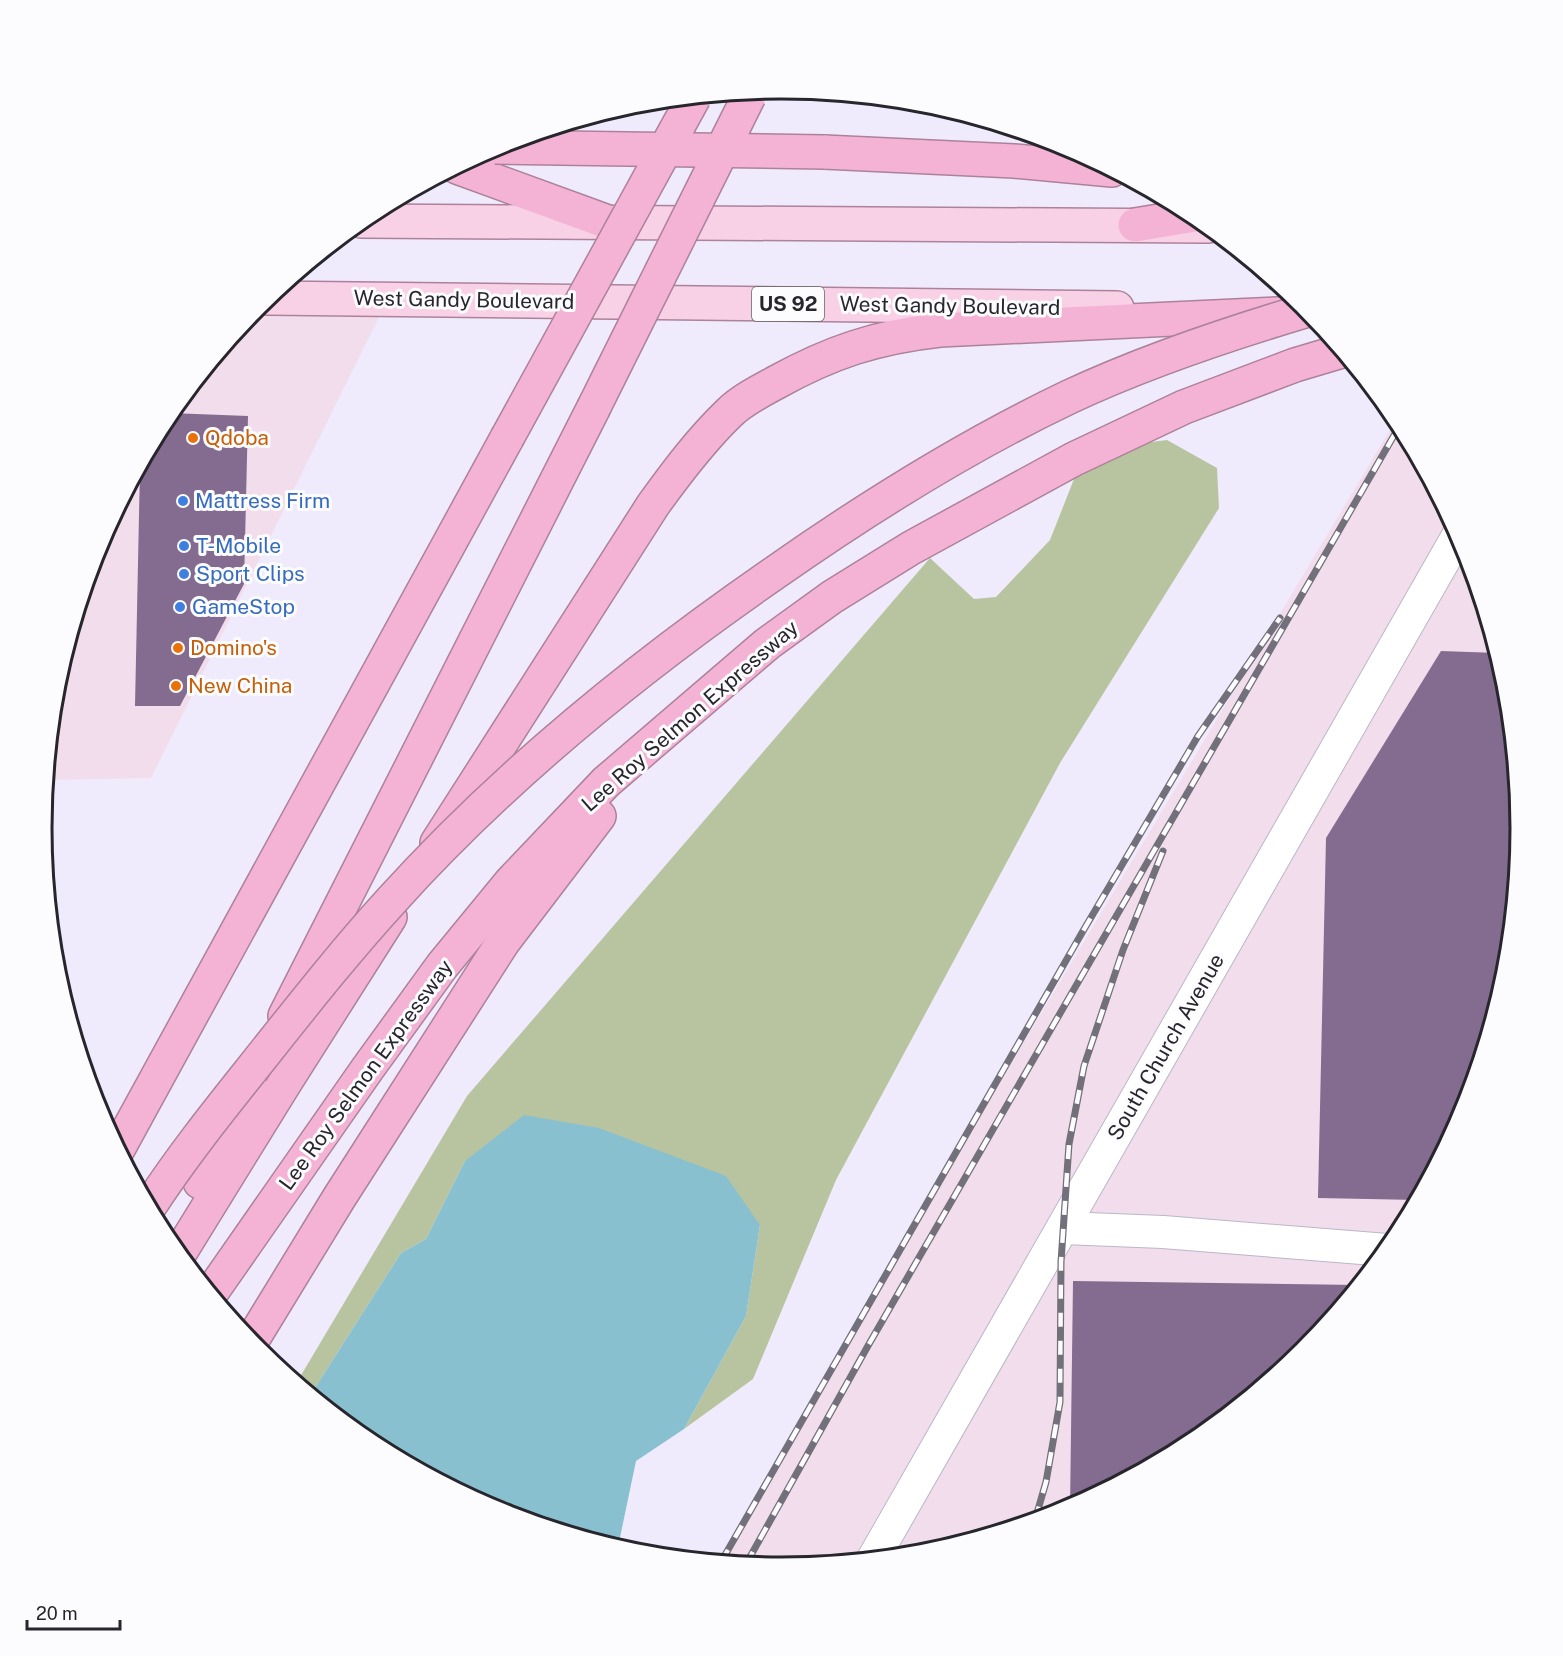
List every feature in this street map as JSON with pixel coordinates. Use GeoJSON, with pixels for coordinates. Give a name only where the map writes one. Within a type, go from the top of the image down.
{"type":"FeatureCollection","features":[{"type":"Feature","properties":{"kind":"highway"},"geometry":{"type":"LineString","coordinates":[[175,1233],[593,410],[747,100]]}},
{"type":"Feature","properties":{"kind":"highway"},"geometry":{"type":"LineString","coordinates":[[123,1140],[690,105]]}},
{"type":"Feature","properties":{"kind":"highway"},"geometry":{"type":"LineString","coordinates":[[521,147],[824,152],[1014,161],[1091,168]]}},
{"type":"Feature","properties":{"kind":"highway"},"geometry":{"type":"LineString","coordinates":[[467,171],[605,221]]}},
{"type":"Feature","properties":{"kind":"highway"},"geometry":{"type":"LineString","coordinates":[[1135,225],[1180,218]]}},
{"type":"Feature","properties":{"kind":"highway"},"geometry":{"type":"LineString","coordinates":[[184,1246],[290,1074],[653,505],[686,460],[731,411],[772,384],[832,354],[867,342],[902,334],[940,330],[1296,312]]}},
{"type":"Feature","properties":{"kind":"highway"},"geometry":{"type":"LineString","coordinates":[[155,1200],[204,1129],[334,966],[393,899],[454,836],[516,778],[580,720],[651,662],[731,603],[875,505],[946,461],[1008,427],[1071,396],[1135,369],[1199,345],[1298,314]]}},
{"type":"Feature","properties":{"kind":"highway","name":"Lee Roy Selmon Expressway"},"geometry":{"type":"LineString","coordinates":[[215,1287],[442,966],[519,873],[606,782],[767,644],[832,597],[920,543],[1065,464],[1138,428],[1241,385],[1335,353]]}},
{"type":"Feature","properties":{"kind":"highway"},"geometry":{"type":"LineString","coordinates":[[256,1333],[339,1198],[503,942],[657,738]]}},
{"type":"Feature","properties":{"kind":"main road"},"geometry":{"type":"LineString","coordinates":[[378,221],[1192,226]]}},
{"type":"Feature","properties":{"kind":"main road","name":"West Gandy Boulevard"},"geometry":{"type":"LineString","coordinates":[[282,298],[1295,311]]}},
{"type":"Feature","properties":{"kind":"street","name":"South Church Avenue"},"geometry":{"type":"LineString","coordinates":[[877,1551],[1453,545]]}},
{"type":"Feature","properties":{"kind":"street"},"geometry":{"type":"LineString","coordinates":[[1063,1228],[1162,1232],[1376,1249]]}},
{"type":"Feature","properties":{"kind":"shaded area"},"geometry":{"type":"Polygon","coordinates":[[[263,316],[379,317],[151,778],[54,780],[59,733],[77,639],[108,549],[128,506],[150,463],[175,423],[233,347],[263,316]]]}},
{"type":"Feature","properties":{"kind":"shaded area"},"geometry":{"type":"Polygon","coordinates":[[[1391,428],[1413,464],[1445,527],[857,1553],[782,1557],[728,1555],[905,1241],[1391,428]]]}},
{"type":"Feature","properties":{"kind":"shaded area"},"geometry":{"type":"Polygon","coordinates":[[[1461,564],[1486,639],[1504,733],[1509,780],[1509,876],[1504,923],[1486,1017],[1455,1107],[1413,1193],[1388,1233],[1330,1309],[1262,1376],[1187,1434],[1104,1482],[1060,1502],[970,1532],[899,1547],[1461,564]]]}},
{"type":"Feature","properties":{"kind":"green space"},"geometry":{"type":"Polygon","coordinates":[[[1167,440],[1217,468],[1219,508],[1060,763],[836,1180],[753,1379],[684,1429],[746,1316],[760,1225],[465,1161],[426,1239],[401,1253],[315,1387],[301,1376],[467,1096],[930,558],[974,599],[996,597],[1050,540],[1074,479],[1114,447],[1167,440]]]}},
{"type":"Feature","properties":{"kind":"water"},"geometry":{"type":"Polygon","coordinates":[[[524,1115],[599,1128],[726,1176],[760,1225],[746,1316],[684,1429],[636,1461],[620,1538],[547,1518],[503,1502],[459,1482],[376,1434],[315,1387],[401,1253],[426,1239],[465,1161],[524,1115]]]}},
{"type":"Feature","properties":{"kind":"building"},"geometry":{"type":"Polygon","coordinates":[[[182,413],[248,416],[244,584],[180,706],[135,706],[140,483],[182,413]]]}},
{"type":"Feature","properties":{"kind":"building"},"geometry":{"type":"Polygon","coordinates":[[[1441,651],[1489,653],[1504,733],[1509,780],[1509,876],[1504,923],[1486,1017],[1472,1062],[1455,1107],[1409,1200],[1318,1198],[1326,838],[1441,651]]]}},
{"type":"Feature","properties":{"kind":"building"},"geometry":{"type":"Polygon","coordinates":[[[1073,1281],[1350,1285],[1297,1343],[1225,1406],[1187,1434],[1146,1459],[1070,1497],[1073,1281]]]}},
{"type":"Feature","properties":{"kind":"railway"},"geometry":{"type":"LineString","coordinates":[[751,1556],[869,1344],[1395,434]]}},
{"type":"Feature","properties":{"kind":"railway"},"geometry":{"type":"LineString","coordinates":[[725,1554],[1083,931],[1198,736],[1280,618]]}},
{"type":"Feature","properties":{"kind":"railway"},"geometry":{"type":"LineString","coordinates":[[1038,1510],[1046,1482],[1060,1402],[1061,1262],[1069,1144],[1084,1066],[1123,950],[1163,851]]}},
{"type":"Feature","properties":{"kind":"place","name":"Qdoba"},"geometry":{"type":"Point","coordinates":[193,438]}},
{"type":"Feature","properties":{"kind":"place","name":"Mattress Firm"},"geometry":{"type":"Point","coordinates":[183,501]}},
{"type":"Feature","properties":{"kind":"place","name":"T-Mobile"},"geometry":{"type":"Point","coordinates":[184,546]}},
{"type":"Feature","properties":{"kind":"place","name":"Sport Clips"},"geometry":{"type":"Point","coordinates":[184,574]}},
{"type":"Feature","properties":{"kind":"place","name":"GameStop"},"geometry":{"type":"Point","coordinates":[180,607]}},
{"type":"Feature","properties":{"kind":"place","name":"Domino's"},"geometry":{"type":"Point","coordinates":[178,648]}},
{"type":"Feature","properties":{"kind":"place","name":"New China"},"geometry":{"type":"Point","coordinates":[176,686]}}]}
